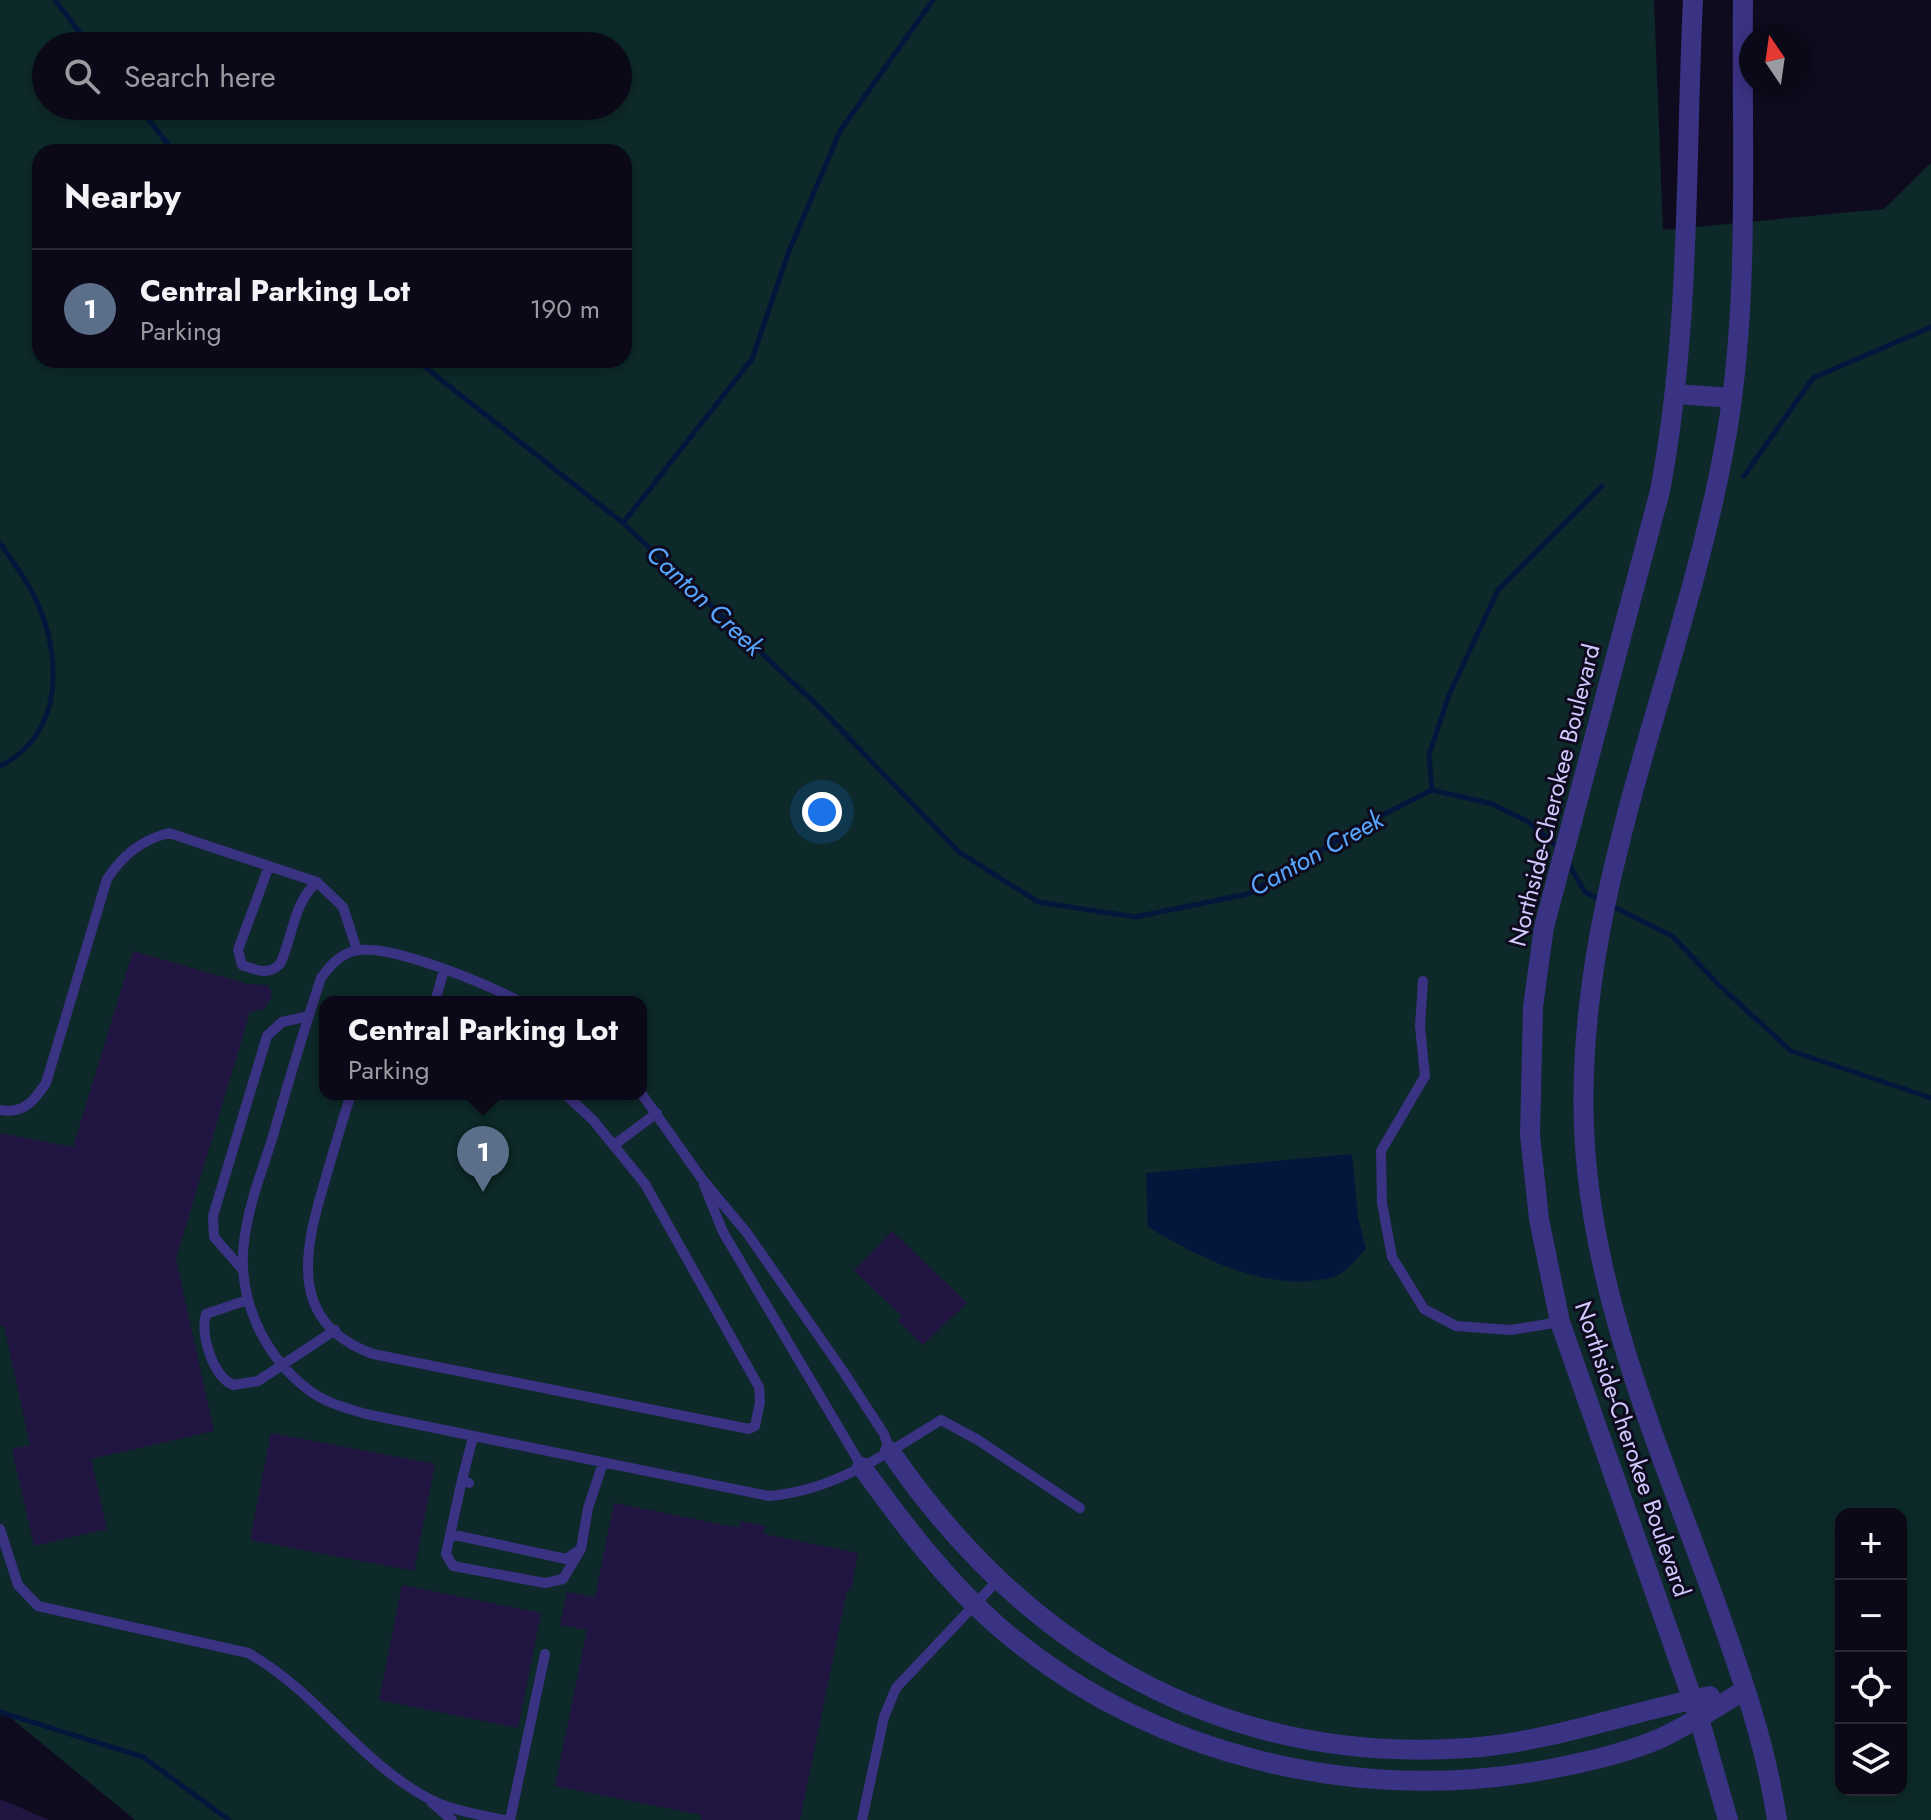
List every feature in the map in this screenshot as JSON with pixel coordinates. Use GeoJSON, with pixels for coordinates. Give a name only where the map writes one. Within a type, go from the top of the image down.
{"type":"FeatureCollection","features":[{"type":"Feature","properties":{"kind":"street","name":"Northside-Cherokee Boulevard"},"geometry":{"type":"LineString","coordinates":[[1693,0],[1683,322],[1676,394],[1660,491],[1553,886],[1533,1007],[1529,1086],[1533,1179],[1560,1322],[1695,1709],[1728,1820]]}},
{"type":"Feature","properties":{"kind":"street","name":"Northside-Cherokee Boulevard"},"geometry":{"type":"LineString","coordinates":[[1743,0],[1739,269],[1732,398],[1711,510],[1600,926],[1586,1022],[1586,1155],[1608,1289],[1631,1368],[1745,1690],[1765,1754],[1777,1820]]}},
{"type":"Feature","properties":{"kind":"street"},"geometry":{"type":"LineString","coordinates":[[1676,394],[1732,398]]}},
{"type":"Feature","properties":{"kind":"street"},"geometry":{"type":"LineString","coordinates":[[890,1451],[948,1528],[997,1581],[1072,1642],[1159,1692],[1248,1725],[1325,1742],[1395,1749],[1499,1745],[1695,1709],[1745,1690]]}},
{"type":"Feature","properties":{"kind":"street"},"geometry":{"type":"LineString","coordinates":[[862,1467],[915,1541],[975,1604],[1040,1658],[1121,1708],[1237,1756],[1324,1774],[1417,1782],[1508,1776],[1614,1754],[1660,1738],[1695,1709]]}},
{"type":"Feature","properties":{"kind":"lane"},"geometry":{"type":"LineString","coordinates":[[0,1110],[21,1109],[33,1102],[46,1083],[107,879],[119,860],[149,838],[169,833],[317,882],[343,907],[357,950]]}},
{"type":"Feature","properties":{"kind":"lane"},"geometry":{"type":"LineString","coordinates":[[269,866],[238,950],[242,965],[265,972],[274,971],[280,964],[301,903],[317,882]]}},
{"type":"Feature","properties":{"kind":"lane"},"geometry":{"type":"LineString","coordinates":[[507,996],[444,970],[380,951],[357,950],[343,955],[321,978],[249,1212],[243,1270],[247,1300],[256,1324],[282,1365],[311,1392],[337,1405],[473,1437],[769,1496],[817,1488],[862,1467],[941,1420],[978,1440],[1080,1508]]}},
{"type":"Feature","properties":{"kind":"lane"},"geometry":{"type":"LineString","coordinates":[[437,996],[444,970]]}},
{"type":"Feature","properties":{"kind":"lane"},"geometry":{"type":"LineString","coordinates":[[1423,981],[1420,1026],[1425,1076],[1381,1151],[1382,1203],[1392,1257],[1424,1309],[1456,1326],[1511,1330],[1560,1322]]}},
{"type":"Feature","properties":{"kind":"lane"},"geometry":{"type":"LineString","coordinates":[[243,1270],[214,1237],[213,1216],[267,1036],[282,1022],[309,1016]]}},
{"type":"Feature","properties":{"kind":"lane"},"geometry":{"type":"LineString","coordinates":[[349,1100],[310,1228],[305,1260],[310,1295],[319,1314],[358,1349],[743,1429],[755,1426],[759,1387],[688,1266],[645,1184],[614,1145],[571,1100]]}},
{"type":"Feature","properties":{"kind":"lane"},"geometry":{"type":"LineString","coordinates":[[647,1100],[702,1179],[747,1233],[843,1371],[884,1434],[890,1451]]}},
{"type":"Feature","properties":{"kind":"lane"},"geometry":{"type":"LineString","coordinates":[[614,1145],[657,1113]]}},
{"type":"Feature","properties":{"kind":"lane"},"geometry":{"type":"LineString","coordinates":[[702,1179],[723,1232],[862,1467]]}},
{"type":"Feature","properties":{"kind":"lane"},"geometry":{"type":"LineString","coordinates":[[247,1300],[206,1314],[204,1324],[218,1375],[233,1385],[258,1381],[335,1330]]}},
{"type":"Feature","properties":{"kind":"lane"},"geometry":{"type":"LineString","coordinates":[[473,1437],[446,1554],[453,1566],[545,1583],[563,1579],[581,1549],[588,1508],[603,1463]]}},
{"type":"Feature","properties":{"kind":"lane"},"geometry":{"type":"LineString","coordinates":[[0,1529],[18,1585],[38,1606],[248,1653],[276,1670],[387,1770],[452,1820]]}},
{"type":"Feature","properties":{"kind":"lane"},"geometry":{"type":"LineString","coordinates":[[450,1534],[566,1559],[581,1549]]}},
{"type":"Feature","properties":{"kind":"lane"},"geometry":{"type":"LineString","coordinates":[[862,1820],[891,1697],[901,1680],[997,1581]]}},
{"type":"Feature","properties":{"kind":"lane"},"geometry":{"type":"LineString","coordinates":[[422,1794],[451,1808],[508,1820],[545,1654]]}},
{"type":"Feature","properties":{"kind":"green space"},"geometry":{"type":"Polygon","coordinates":[[[0,0],[1654,0],[1663,230],[1884,209],[1931,163],[1931,1820],[135,1820],[0,1709],[0,0]]]}},
{"type":"Feature","properties":{"kind":"water"},"geometry":{"type":"Polygon","coordinates":[[[1352,1154],[1358,1217],[1366,1249],[1347,1269],[1334,1277],[1286,1281],[1261,1277],[1191,1251],[1148,1227],[1146,1173],[1352,1154]]]}},
{"type":"Feature","properties":{"kind":"building"},"geometry":{"type":"Polygon","coordinates":[[[133,951],[248,984],[267,985],[271,990],[272,996],[264,1009],[250,1012],[176,1259],[214,1431],[91,1459],[107,1529],[34,1546],[12,1449],[30,1445],[4,1326],[0,1325],[0,1133],[73,1147],[133,951]]]}},
{"type":"Feature","properties":{"kind":"building"},"geometry":{"type":"Polygon","coordinates":[[[892,1231],[967,1303],[923,1345],[898,1321],[902,1316],[854,1271],[892,1231]]]}},
{"type":"Feature","properties":{"kind":"building"},"geometry":{"type":"Polygon","coordinates":[[[271,1433],[435,1464],[414,1571],[250,1540],[271,1433]]]}},
{"type":"Feature","properties":{"kind":"building"},"geometry":{"type":"Polygon","coordinates":[[[614,1503],[739,1528],[740,1521],[765,1526],[764,1534],[858,1553],[851,1590],[847,1590],[800,1820],[701,1820],[702,1815],[555,1786],[587,1630],[560,1625],[567,1592],[595,1597],[614,1503]]]}},
{"type":"Feature","properties":{"kind":"building"},"geometry":{"type":"Polygon","coordinates":[[[402,1585],[541,1613],[518,1728],[379,1700],[402,1585]]]}},
{"type":"Feature","properties":{"kind":"building"},"geometry":{"type":"Polygon","coordinates":[[[0,1799],[49,1820],[0,1820],[0,1799]]]}},
{"type":"Feature","properties":{"kind":"waterway","name":"Canton Creek"},"geometry":{"type":"LineString","coordinates":[[55,0],[79,32]]}},
{"type":"Feature","properties":{"kind":"waterway"},"geometry":{"type":"LineString","coordinates":[[623,523],[752,359],[789,251],[840,131],[933,0]]}},
{"type":"Feature","properties":{"kind":"waterway","name":"Canton Creek"},"geometry":{"type":"LineString","coordinates":[[149,120],[168,144]]}},
{"type":"Feature","properties":{"kind":"waterway"},"geometry":{"type":"LineString","coordinates":[[1744,476],[1813,378],[1931,327]]}},
{"type":"Feature","properties":{"kind":"waterway","name":"Canton Creek"},"geometry":{"type":"LineString","coordinates":[[426,368],[623,523],[819,707],[959,852],[1038,902],[1135,917],[1248,894],[1363,825],[1432,790],[1492,804],[1527,821],[1559,848]]}},
{"type":"Feature","properties":{"kind":"waterway"},"geometry":{"type":"LineString","coordinates":[[1432,790],[1429,755],[1449,695],[1498,590],[1602,486]]}},
{"type":"Feature","properties":{"kind":"waterway","name":"Canton Creek"},"geometry":{"type":"LineString","coordinates":[[0,543],[36,600],[51,646],[53,670],[52,693],[36,735],[21,753],[0,766]]}},
{"type":"Feature","properties":{"kind":"waterway","name":"Canton Creek"},"geometry":{"type":"LineString","coordinates":[[1568,863],[1585,892],[1603,901]]}},
{"type":"Feature","properties":{"kind":"waterway","name":"Canton Creek"},"geometry":{"type":"LineString","coordinates":[[1612,906],[1672,936],[1719,985],[1791,1051],[1931,1098]]}},
{"type":"Feature","properties":{"kind":"waterway"},"geometry":{"type":"LineString","coordinates":[[0,1712],[143,1757],[229,1820]]}},
{"type":"Feature","properties":{"kind":"place","name":"Central Parking Lot"},"geometry":{"type":"Point","coordinates":[483,1192]}}]}
